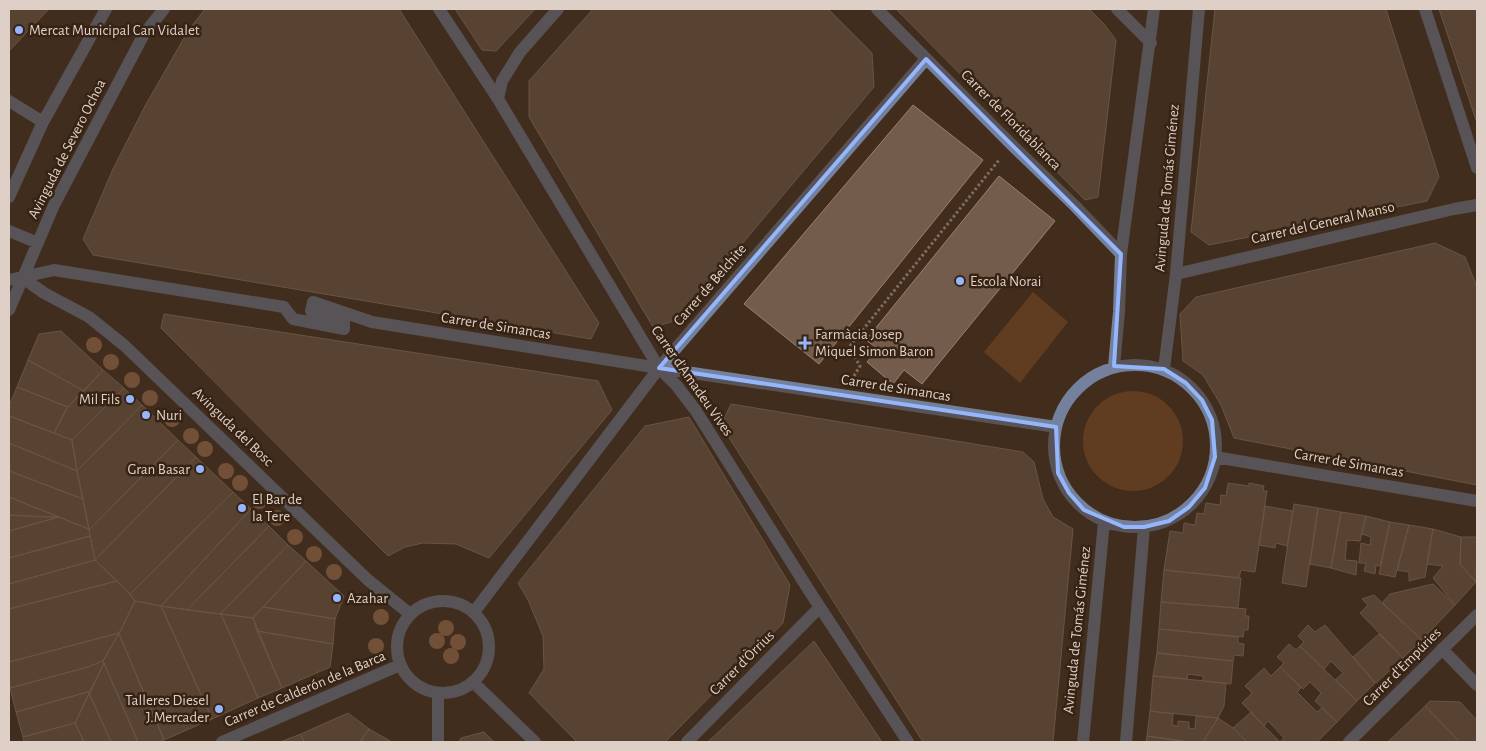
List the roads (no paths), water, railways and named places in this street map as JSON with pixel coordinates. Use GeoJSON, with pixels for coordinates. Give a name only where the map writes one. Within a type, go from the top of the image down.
{"type":"FeatureCollection","features":[{"type":"Feature","properties":{"kind":"street","name":"Avinguda de Severo Ochoa"},"geometry":{"type":"LineString","coordinates":[[9,197],[43,122],[106,9]]}},
{"type":"Feature","properties":{"kind":"street","name":"Avinguda de Severo Ochoa"},"geometry":{"type":"LineString","coordinates":[[9,310],[54,205],[144,34],[164,9]]}},
{"type":"Feature","properties":{"kind":"street","name":"Carrer d'Amadeu Vives"},"geometry":{"type":"LineString","coordinates":[[438,9],[498,99],[660,368],[678,386],[696,412],[908,742]]}},
{"type":"Feature","properties":{"kind":"street"},"geometry":{"type":"LineString","coordinates":[[498,99],[502,81],[520,52],[558,9]]}},
{"type":"Feature","properties":{"kind":"street","name":"Carrer de Floridablanca"},"geometry":{"type":"LineString","coordinates":[[877,9],[1121,254]]}},
{"type":"Feature","properties":{"kind":"street"},"geometry":{"type":"LineString","coordinates":[[1117,9],[1151,43]]}},
{"type":"Feature","properties":{"kind":"street"},"geometry":{"type":"LineString","coordinates":[[1114,366],[1121,254],[1151,43],[1154,9]]}},
{"type":"Feature","properties":{"kind":"street","name":"Avinguda de Tomás Giménez"},"geometry":{"type":"LineString","coordinates":[[1164,369],[1176,274],[1200,9]]}},
{"type":"Feature","properties":{"kind":"street"},"geometry":{"type":"LineString","coordinates":[[1425,9],[1477,168]]}},
{"type":"Feature","properties":{"kind":"street","name":"Carrer de Belchite"},"geometry":{"type":"LineString","coordinates":[[474,612],[660,368],[926,59]]}},
{"type":"Feature","properties":{"kind":"street"},"geometry":{"type":"LineString","coordinates":[[9,101],[43,122]]}},
{"type":"Feature","properties":{"kind":"street","name":"Carrer del General Manso"},"geometry":{"type":"LineString","coordinates":[[1176,274],[1477,205]]}},
{"type":"Feature","properties":{"kind":"street"},"geometry":{"type":"LineString","coordinates":[[9,231],[38,243]]}},
{"type":"Feature","properties":{"kind":"street","name":"Carrer de Simancas"},"geometry":{"type":"LineString","coordinates":[[9,280],[54,270],[284,307],[293,319],[344,329],[344,322],[311,311],[312,302],[372,322],[660,368],[1056,427]]}},
{"type":"Feature","properties":{"kind":"street","name":"Avinguda del Bosc"},"geometry":{"type":"LineString","coordinates":[[23,278],[44,293],[89,317],[126,346],[368,580],[410,614]]}},
{"type":"Feature","properties":{"kind":"street"},"geometry":{"type":"LineString","coordinates":[[1146,365],[1164,369],[1186,383],[1202,400],[1212,420],[1217,442],[1215,457],[1205,488],[1189,507],[1169,520],[1144,527],[1104,522],[1084,510],[1069,493],[1058,472],[1054,450],[1056,427],[1065,404],[1081,385],[1114,366],[1146,365]]}},
{"type":"Feature","properties":{"kind":"street","name":"Carrer de Simancas"},"geometry":{"type":"LineString","coordinates":[[1215,457],[1477,501]]}},
{"type":"Feature","properties":{"kind":"street","name":"Avinguda de Tomás Giménez"},"geometry":{"type":"LineString","coordinates":[[1083,742],[1104,522]]}},
{"type":"Feature","properties":{"kind":"street"},"geometry":{"type":"LineString","coordinates":[[1126,742],[1144,527]]}},
{"type":"Feature","properties":{"kind":"street"},"geometry":{"type":"LineString","coordinates":[[442,600],[459,603],[474,612],[484,625],[489,642],[488,659],[474,683],[460,690],[438,693],[422,688],[410,678],[400,665],[397,652],[397,638],[402,625],[410,614],[424,604],[442,600]]}},
{"type":"Feature","properties":{"kind":"street","name":"Carrer d'Òrrius"},"geometry":{"type":"LineString","coordinates":[[687,742],[820,607]]}},
{"type":"Feature","properties":{"kind":"street","name":"Carrer d'Empúries"},"geometry":{"type":"LineString","coordinates":[[1349,742],[1477,615]]}},
{"type":"Feature","properties":{"kind":"street"},"geometry":{"type":"LineString","coordinates":[[1442,649],[1477,684]]}},
{"type":"Feature","properties":{"kind":"street","name":"Carrer de Calderón de la Barca"},"geometry":{"type":"LineString","coordinates":[[222,742],[400,665]]}},
{"type":"Feature","properties":{"kind":"street"},"geometry":{"type":"LineString","coordinates":[[474,683],[535,742]]}},
{"type":"Feature","properties":{"kind":"street"},"geometry":{"type":"LineString","coordinates":[[438,693],[438,742]]}},
{"type":"Feature","properties":{"kind":"place","name":"Mercat Municipal Can Vidalet"},"geometry":{"type":"Point","coordinates":[19,30]}},
{"type":"Feature","properties":{"kind":"place","name":"Escola Norai"},"geometry":{"type":"Point","coordinates":[960,281]}},
{"type":"Feature","properties":{"kind":"place","name":"Farmàcia Josep Miquel Simon Baron"},"geometry":{"type":"Point","coordinates":[805,343]}},
{"type":"Feature","properties":{"kind":"place","name":"Mil Fils"},"geometry":{"type":"Point","coordinates":[130,399]}},
{"type":"Feature","properties":{"kind":"place","name":"Nuri"},"geometry":{"type":"Point","coordinates":[146,415]}},
{"type":"Feature","properties":{"kind":"place","name":"Gran Basar"},"geometry":{"type":"Point","coordinates":[200,469]}},
{"type":"Feature","properties":{"kind":"place","name":"El Bar de la Tere"},"geometry":{"type":"Point","coordinates":[242,508]}},
{"type":"Feature","properties":{"kind":"place","name":"Azahar"},"geometry":{"type":"Point","coordinates":[337,598]}},
{"type":"Feature","properties":{"kind":"place","name":"Talleres Diesel J.Mercader"},"geometry":{"type":"Point","coordinates":[219,709]}}]}
